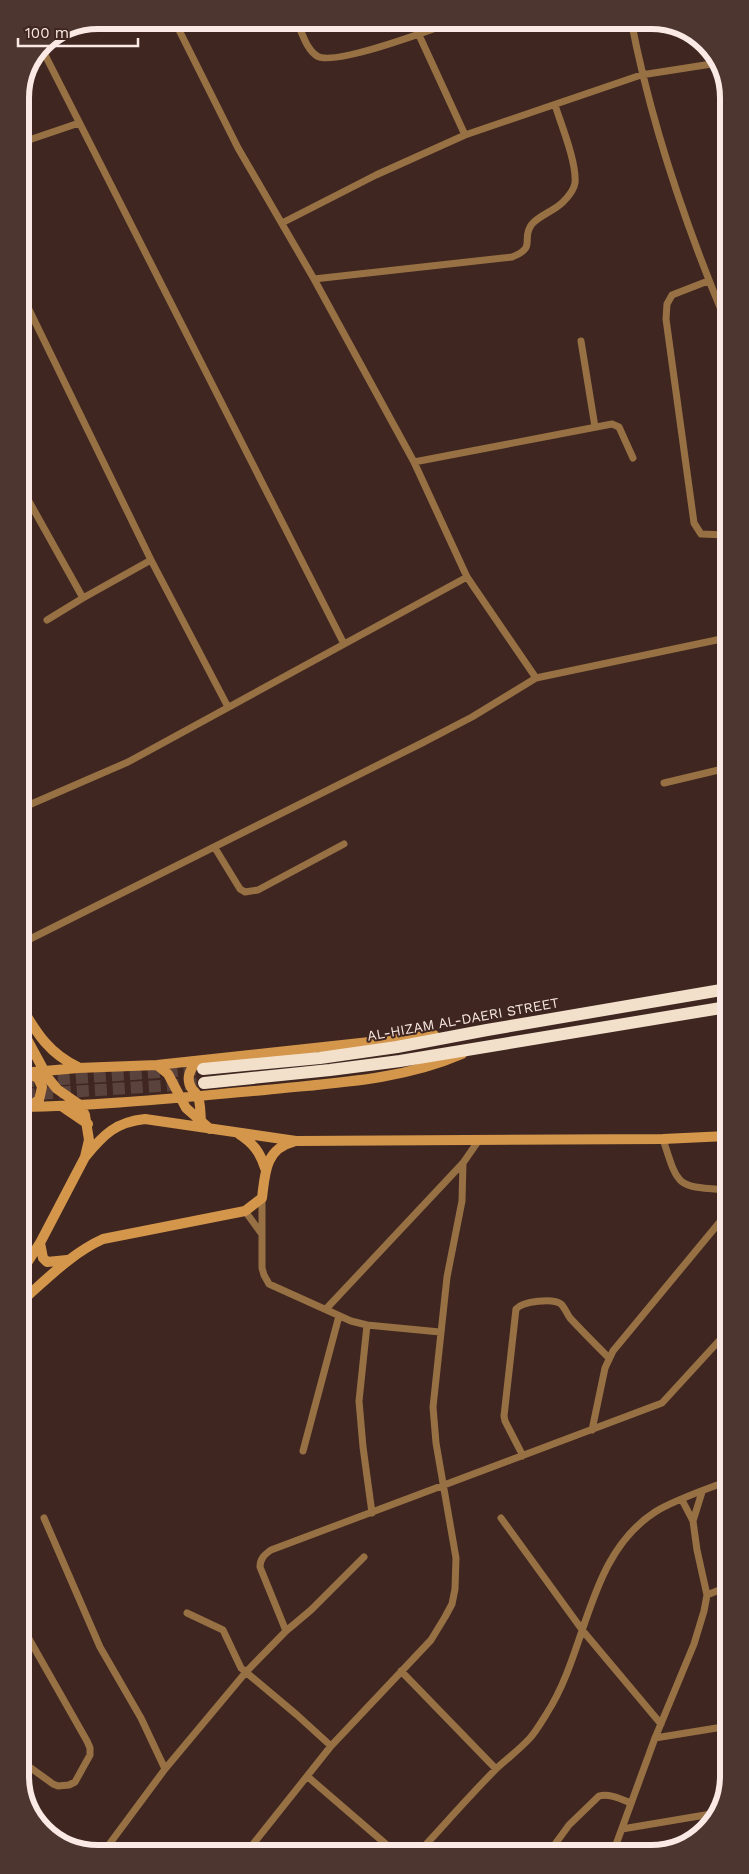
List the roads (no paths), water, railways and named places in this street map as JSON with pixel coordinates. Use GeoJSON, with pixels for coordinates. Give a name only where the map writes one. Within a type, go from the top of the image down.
{"type":"FeatureCollection","features":[{"type":"Feature","properties":{"kind":"highway","name":"AL-HIZAM AL-DAERI STREET"},"geometry":{"type":"LineString","coordinates":[[201,1065],[320,1058],[397,1047],[462,1034],[720,990]]}},
{"type":"Feature","properties":{"kind":"highway"},"geometry":{"type":"LineString","coordinates":[[204,1083],[330,1070],[471,1050],[720,1008]]}},
{"type":"Feature","properties":{"kind":"street"},"geometry":{"type":"LineString","coordinates":[[178,29],[238,148],[314,279],[414,462],[467,577],[536,678]]}},
{"type":"Feature","properties":{"kind":"street"},"geometry":{"type":"LineString","coordinates":[[300,29],[304,40],[316,56],[326,60],[420,35],[435,29]]}},
{"type":"Feature","properties":{"kind":"street"},"geometry":{"type":"LineString","coordinates":[[633,29],[641,75],[670,175],[708,281],[720,308]]}},
{"type":"Feature","properties":{"kind":"street"},"geometry":{"type":"LineString","coordinates":[[420,35],[465,135]]}},
{"type":"Feature","properties":{"kind":"street"},"geometry":{"type":"LineString","coordinates":[[44,54],[344,644]]}},
{"type":"Feature","properties":{"kind":"street"},"geometry":{"type":"LineString","coordinates":[[282,222],[376,175],[465,135],[641,75],[711,64]]}},
{"type":"Feature","properties":{"kind":"street"},"geometry":{"type":"LineString","coordinates":[[314,279],[512,257],[521,253],[527,246],[530,227],[534,222],[562,204],[570,195],[575,184],[574,170],[554,105]]}},
{"type":"Feature","properties":{"kind":"street"},"geometry":{"type":"LineString","coordinates":[[29,140],[79,123]]}},
{"type":"Feature","properties":{"kind":"street"},"geometry":{"type":"LineString","coordinates":[[708,281],[672,295],[667,304],[666,319],[694,523],[698,532],[720,535]]}},
{"type":"Feature","properties":{"kind":"street"},"geometry":{"type":"LineString","coordinates":[[29,309],[151,560],[228,707]]}},
{"type":"Feature","properties":{"kind":"street"},"geometry":{"type":"LineString","coordinates":[[581,341],[595,427]]}},
{"type":"Feature","properties":{"kind":"street"},"geometry":{"type":"LineString","coordinates":[[414,462],[612,424],[619,427],[633,458]]}},
{"type":"Feature","properties":{"kind":"street"},"geometry":{"type":"LineString","coordinates":[[29,502],[82,598]]}},
{"type":"Feature","properties":{"kind":"street"},"geometry":{"type":"LineString","coordinates":[[47,620],[82,598],[151,560]]}},
{"type":"Feature","properties":{"kind":"street"},"geometry":{"type":"LineString","coordinates":[[29,805],[128,762],[467,577]]}},
{"type":"Feature","properties":{"kind":"street"},"geometry":{"type":"LineString","coordinates":[[29,940],[464,722],[536,678],[720,639]]}},
{"type":"Feature","properties":{"kind":"street"},"geometry":{"type":"LineString","coordinates":[[664,782],[720,770]]}},
{"type":"Feature","properties":{"kind":"street"},"geometry":{"type":"LineString","coordinates":[[215,848],[240,890],[250,892],[273,884],[344,844]]}},
{"type":"Feature","properties":{"kind":"street"},"geometry":{"type":"LineString","coordinates":[[29,1020],[41,1040],[50,1049],[65,1061],[78,1068]]}},
{"type":"Feature","properties":{"kind":"street"},"geometry":{"type":"LineString","coordinates":[[29,1043],[44,1071],[57,1089],[80,1105],[88,1124],[89,1140],[85,1157],[40,1243],[29,1260]]}},
{"type":"Feature","properties":{"kind":"street"},"geometry":{"type":"LineString","coordinates":[[29,1107],[63,1107],[180,1098],[354,1081],[438,1064],[471,1050]]}},
{"type":"Feature","properties":{"kind":"street"},"geometry":{"type":"LineString","coordinates":[[156,1065],[168,1074],[180,1098],[191,1113],[210,1129]]}},
{"type":"Feature","properties":{"kind":"street"},"geometry":{"type":"LineString","coordinates":[[29,1072],[78,1068],[201,1065]]}},
{"type":"Feature","properties":{"kind":"street"},"geometry":{"type":"LineString","coordinates":[[201,1065],[190,1071],[188,1078],[191,1088],[198,1096],[201,1120]]}},
{"type":"Feature","properties":{"kind":"street"},"geometry":{"type":"LineString","coordinates":[[29,1074],[38,1078],[42,1087],[39,1100],[29,1105]]}},
{"type":"Feature","properties":{"kind":"street"},"geometry":{"type":"LineString","coordinates":[[63,1107],[88,1124]]}},
{"type":"Feature","properties":{"kind":"street"},"geometry":{"type":"LineString","coordinates":[[85,1157],[112,1128],[132,1120],[145,1119],[296,1141],[663,1139],[720,1136]]}},
{"type":"Feature","properties":{"kind":"street"},"geometry":{"type":"LineString","coordinates":[[237,1133],[250,1141],[257,1149],[265,1168]]}},
{"type":"Feature","properties":{"kind":"street"},"geometry":{"type":"LineString","coordinates":[[663,1139],[673,1170],[682,1183],[690,1187],[720,1189]]}},
{"type":"Feature","properties":{"kind":"street"},"geometry":{"type":"LineString","coordinates":[[326,1308],[463,1163],[479,1140]]}},
{"type":"Feature","properties":{"kind":"street"},"geometry":{"type":"LineString","coordinates":[[296,1141],[280,1147],[269,1159],[265,1168],[262,1198],[262,1268],[269,1284],[326,1308],[338,1316],[367,1324],[440,1332]]}},
{"type":"Feature","properties":{"kind":"street"},"geometry":{"type":"LineString","coordinates":[[252,1845],[331,1746],[431,1640],[452,1604],[455,1589],[456,1558],[433,1421],[440,1332],[462,1202],[463,1163]]}},
{"type":"Feature","properties":{"kind":"street"},"geometry":{"type":"LineString","coordinates":[[29,1295],[70,1259],[103,1239],[245,1211],[262,1198]]}},
{"type":"Feature","properties":{"kind":"street"},"geometry":{"type":"LineString","coordinates":[[245,1211],[261,1234]]}},
{"type":"Feature","properties":{"kind":"street"},"geometry":{"type":"LineString","coordinates":[[592,1430],[605,1368],[613,1351],[720,1222]]}},
{"type":"Feature","properties":{"kind":"street"},"geometry":{"type":"LineString","coordinates":[[40,1243],[43,1258],[47,1262],[70,1259]]}},
{"type":"Feature","properties":{"kind":"street"},"geometry":{"type":"LineString","coordinates":[[523,1456],[504,1416],[515,1313],[520,1305],[528,1302],[554,1302],[561,1304],[570,1318],[609,1358]]}},
{"type":"Feature","properties":{"kind":"street"},"geometry":{"type":"LineString","coordinates":[[303,1450],[338,1316]]}},
{"type":"Feature","properties":{"kind":"street"},"geometry":{"type":"LineString","coordinates":[[367,1324],[359,1401],[372,1513]]}},
{"type":"Feature","properties":{"kind":"street"},"geometry":{"type":"LineString","coordinates":[[286,1631],[260,1567],[262,1558],[271,1550],[662,1403],[720,1340]]}},
{"type":"Feature","properties":{"kind":"street"},"geometry":{"type":"LineString","coordinates":[[425,1845],[496,1769],[531,1737],[550,1710],[566,1676],[596,1592],[607,1567],[623,1543],[638,1526],[653,1514],[720,1484]]}},
{"type":"Feature","properties":{"kind":"street"},"geometry":{"type":"LineString","coordinates":[[692,1522],[702,1492]]}},
{"type":"Feature","properties":{"kind":"street"},"geometry":{"type":"LineString","coordinates":[[616,1845],[655,1738],[699,1629],[707,1595],[692,1522],[682,1500]]}},
{"type":"Feature","properties":{"kind":"street"},"geometry":{"type":"LineString","coordinates":[[44,1518],[100,1646],[141,1718],[165,1769]]}},
{"type":"Feature","properties":{"kind":"street"},"geometry":{"type":"LineString","coordinates":[[501,1518],[583,1631],[661,1724]]}},
{"type":"Feature","properties":{"kind":"street"},"geometry":{"type":"LineString","coordinates":[[109,1845],[165,1769],[246,1672],[364,1557]]}},
{"type":"Feature","properties":{"kind":"street"},"geometry":{"type":"LineString","coordinates":[[707,1595],[720,1589]]}},
{"type":"Feature","properties":{"kind":"street"},"geometry":{"type":"LineString","coordinates":[[187,1612],[223,1630],[241,1668],[297,1714],[331,1746]]}},
{"type":"Feature","properties":{"kind":"street"},"geometry":{"type":"LineString","coordinates":[[29,1639],[90,1748],[90,1755],[75,1782],[64,1786],[53,1784],[29,1767]]}},
{"type":"Feature","properties":{"kind":"street"},"geometry":{"type":"LineString","coordinates":[[401,1671],[496,1769]]}},
{"type":"Feature","properties":{"kind":"street"},"geometry":{"type":"LineString","coordinates":[[655,1738],[720,1727]]}},
{"type":"Feature","properties":{"kind":"street"},"geometry":{"type":"LineString","coordinates":[[307,1776],[388,1845]]}},
{"type":"Feature","properties":{"kind":"street"},"geometry":{"type":"LineString","coordinates":[[554,1845],[569,1825],[599,1796],[610,1796],[631,1803]]}},
{"type":"Feature","properties":{"kind":"street"},"geometry":{"type":"LineString","coordinates":[[622,1829],[708,1814]]}},
{"type":"Feature","properties":{"kind":"tunnel"},"geometry":{"type":"LineString","coordinates":[[29,1081],[201,1069]]}},
{"type":"Feature","properties":{"kind":"tunnel"},"geometry":{"type":"LineString","coordinates":[[29,1095],[204,1083]]}}]}
